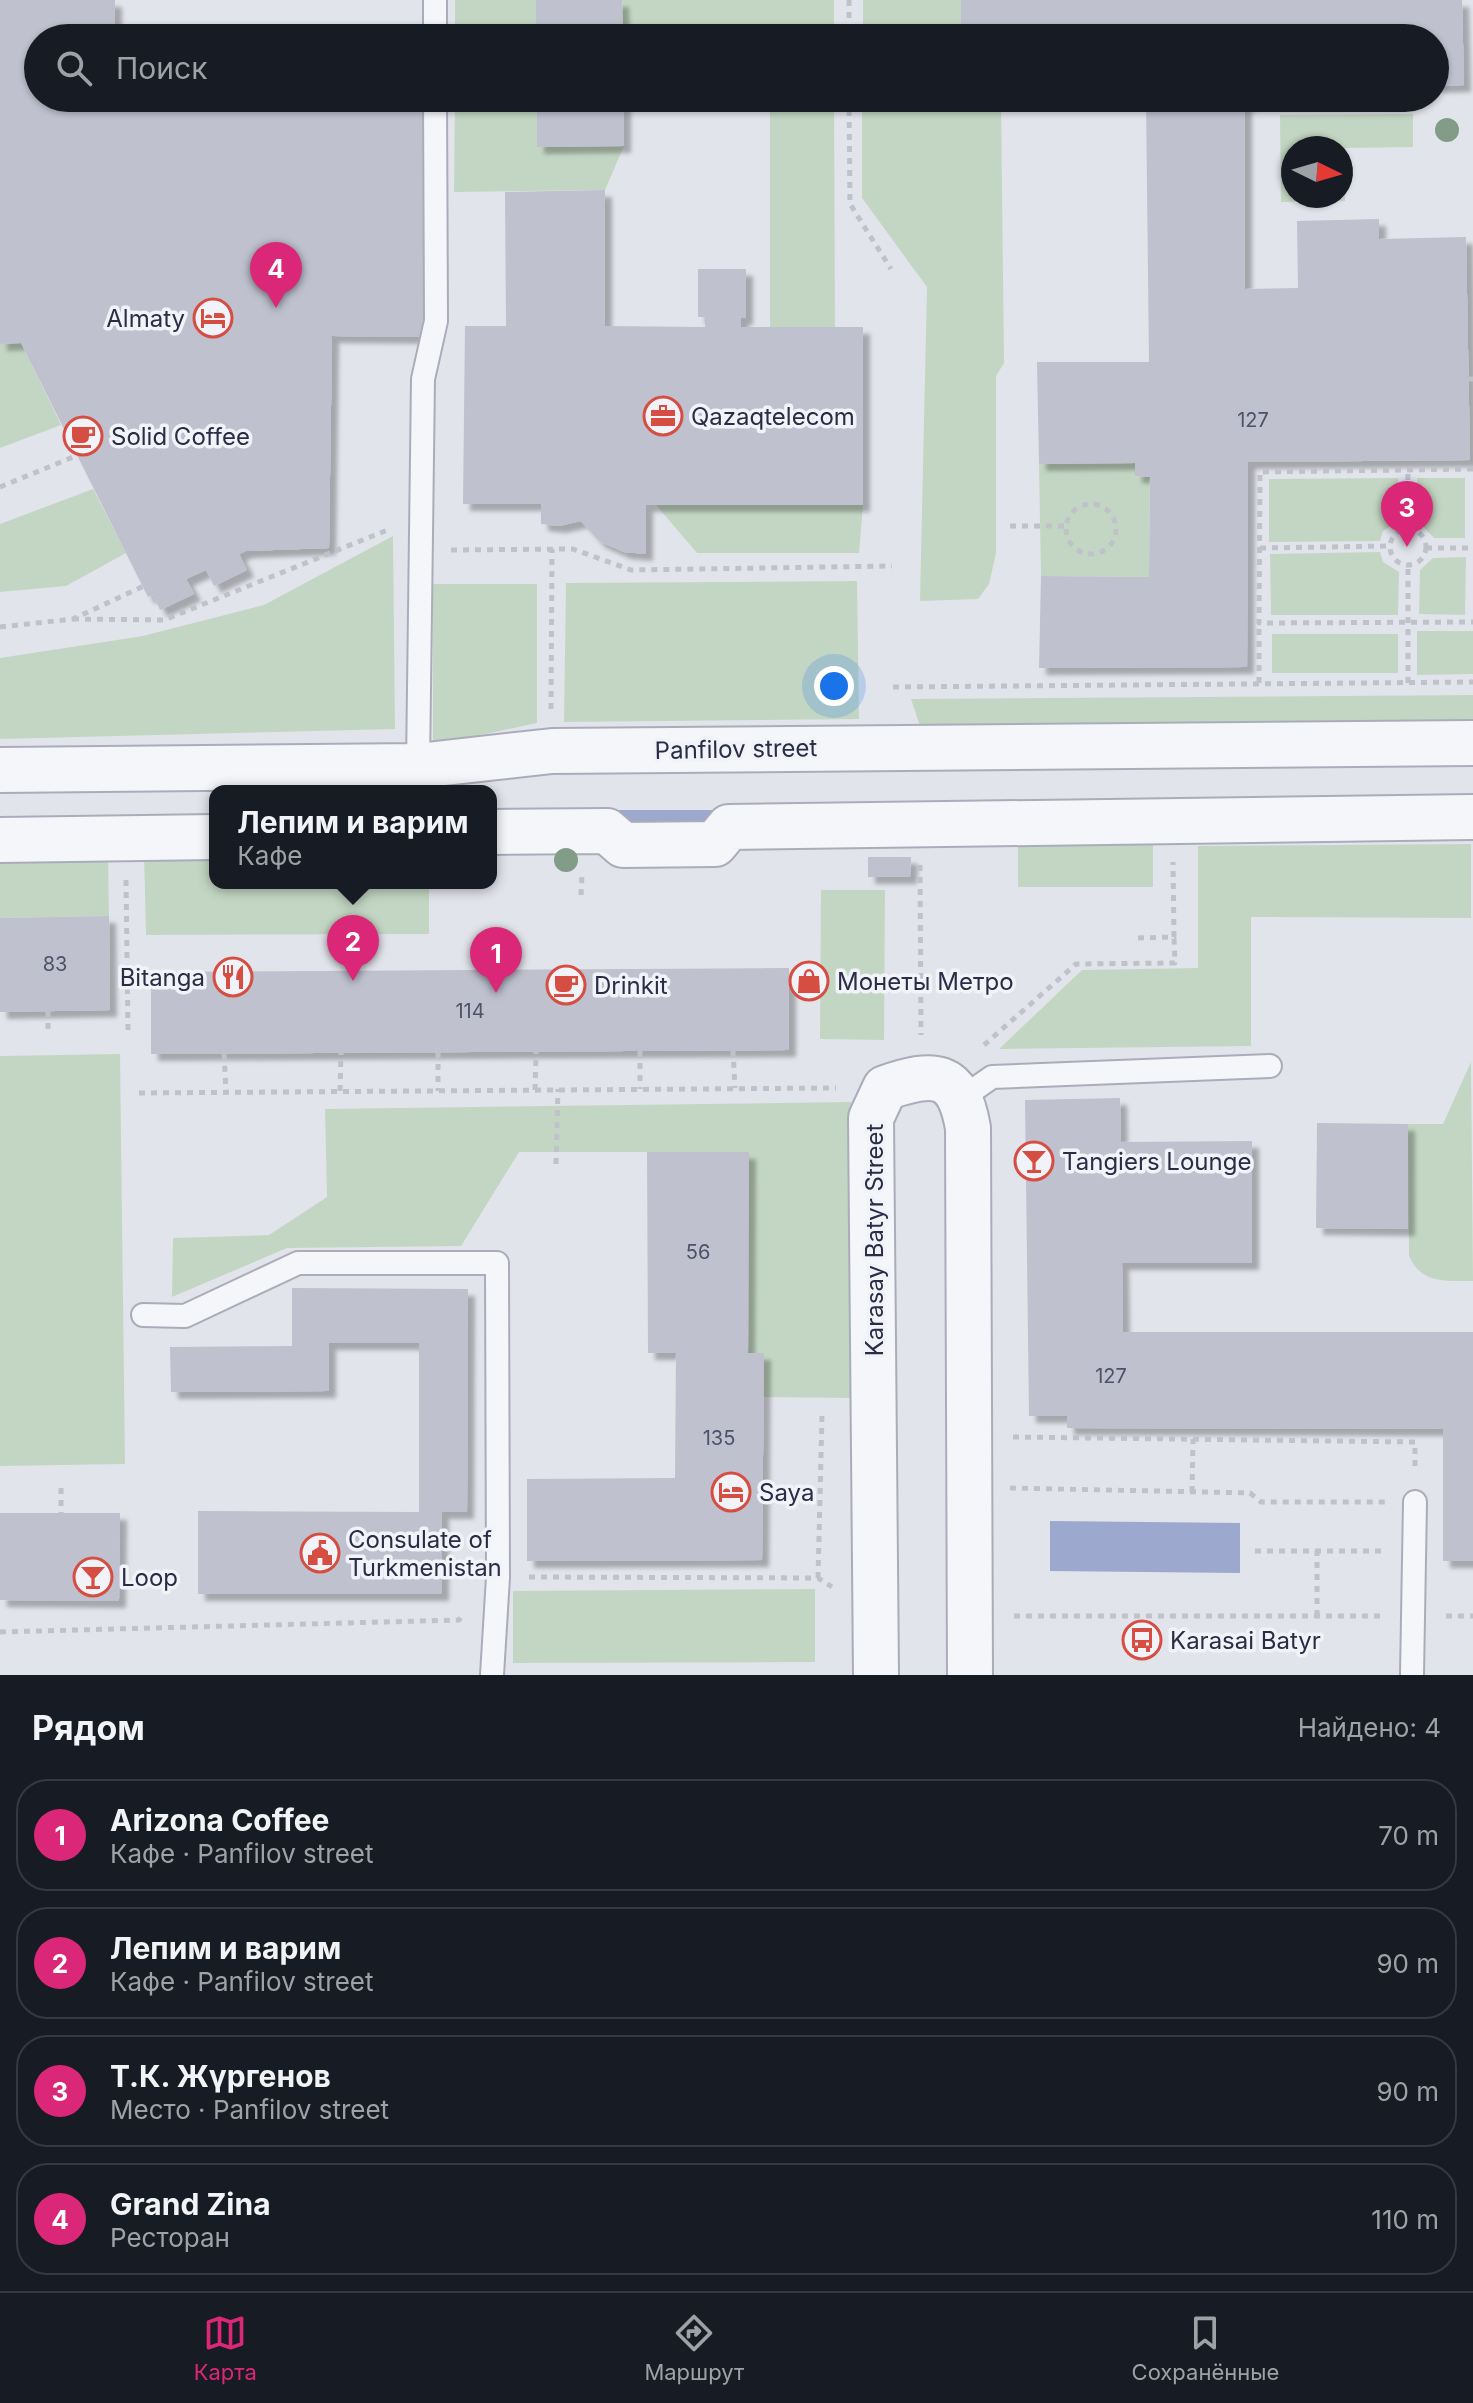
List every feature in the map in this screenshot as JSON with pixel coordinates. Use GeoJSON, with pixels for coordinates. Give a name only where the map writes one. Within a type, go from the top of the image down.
{"type":"FeatureCollection","features":[{"type":"Feature","properties":{"kind":"street","name":"Panfilov street"},"geometry":{"type":"LineString","coordinates":[[0,770],[418,766],[552,751],[1473,743]]}},
{"type":"Feature","properties":{"kind":"street"},"geometry":{"type":"LineString","coordinates":[[497,832],[607,831],[623,845],[715,844],[729,827],[1473,817]]}},
{"type":"Feature","properties":{"kind":"street"},"geometry":{"type":"LineString","coordinates":[[0,840],[209,837]]}},
{"type":"Feature","properties":{"kind":"street","name":"Karasay Batyr Street"},"geometry":{"type":"LineString","coordinates":[[876,1675],[871,1118],[885,1088],[921,1076],[945,1082],[962,1098]]}},
{"type":"Feature","properties":{"kind":"street"},"geometry":{"type":"LineString","coordinates":[[962,1098],[968,1128],[970,1675]]}},
{"type":"Feature","properties":{"kind":"lane"},"geometry":{"type":"LineString","coordinates":[[435,0],[435,24]]}},
{"type":"Feature","properties":{"kind":"lane"},"geometry":{"type":"LineString","coordinates":[[418,766],[418,518],[423,379],[436,321],[435,112]]}},
{"type":"Feature","properties":{"kind":"lane"},"geometry":{"type":"LineString","coordinates":[[962,1098],[992,1077],[1270,1066]]}},
{"type":"Feature","properties":{"kind":"lane"},"geometry":{"type":"LineString","coordinates":[[143,1315],[185,1316],[298,1263],[497,1263],[498,1577],[492,1675]]}},
{"type":"Feature","properties":{"kind":"lane"},"geometry":{"type":"LineString","coordinates":[[1412,1675],[1415,1502]]}},
{"type":"Feature","properties":{"kind":"path"},"geometry":{"type":"LineString","coordinates":[[849,0],[849,24]]}},
{"type":"Feature","properties":{"kind":"path"},"geometry":{"type":"LineString","coordinates":[[849,112],[850,204],[891,269]]}},
{"type":"Feature","properties":{"kind":"path"},"geometry":{"type":"LineString","coordinates":[[0,487],[83,453]]}},
{"type":"Feature","properties":{"kind":"path"},"geometry":{"type":"LineString","coordinates":[[1259,683],[1260,472],[1473,469]]}},
{"type":"Feature","properties":{"kind":"path"},"geometry":{"type":"LineString","coordinates":[[1407,528],[1408,470]]}},
{"type":"Feature","properties":{"kind":"path"},"geometry":{"type":"LineString","coordinates":[[1093,503],[1106,507],[1115,517],[1117,530],[1112,543],[1102,552],[1089,555],[1076,550],[1068,540],[1065,526],[1070,514],[1080,505],[1093,503]]}},
{"type":"Feature","properties":{"kind":"path"},"geometry":{"type":"LineString","coordinates":[[0,627],[73,619],[164,620],[418,518]]}},
{"type":"Feature","properties":{"kind":"path"},"geometry":{"type":"LineString","coordinates":[[1010,526],[1065,526]]}},
{"type":"Feature","properties":{"kind":"path"},"geometry":{"type":"LineString","coordinates":[[1407,528],[1423,536],[1426,548],[1418,562],[1408,565],[1399,563],[1389,546],[1398,531],[1407,528]]}},
{"type":"Feature","properties":{"kind":"path"},"geometry":{"type":"LineString","coordinates":[[1260,548],[1389,546]]}},
{"type":"Feature","properties":{"kind":"path"},"geometry":{"type":"LineString","coordinates":[[1426,548],[1473,548]]}},
{"type":"Feature","properties":{"kind":"path"},"geometry":{"type":"LineString","coordinates":[[551,722],[552,549]]}},
{"type":"Feature","properties":{"kind":"path"},"geometry":{"type":"LineString","coordinates":[[418,551],[573,549],[631,570],[892,566]]}},
{"type":"Feature","properties":{"kind":"path"},"geometry":{"type":"LineString","coordinates":[[1408,565],[1408,683]]}},
{"type":"Feature","properties":{"kind":"path"},"geometry":{"type":"LineString","coordinates":[[73,619],[148,584]]}},
{"type":"Feature","properties":{"kind":"path"},"geometry":{"type":"LineString","coordinates":[[1259,623],[1473,622]]}},
{"type":"Feature","properties":{"kind":"path"},"geometry":{"type":"LineString","coordinates":[[893,687],[1473,682]]}},
{"type":"Feature","properties":{"kind":"path"},"geometry":{"type":"LineString","coordinates":[[977,1051],[1076,964],[1175,963],[1172,821]]}},
{"type":"Feature","properties":{"kind":"path"},"geometry":{"type":"LineString","coordinates":[[126,839],[128,1030]]}},
{"type":"Feature","properties":{"kind":"path"},"geometry":{"type":"LineString","coordinates":[[1138,938],[1174,937]]}},
{"type":"Feature","properties":{"kind":"path"},"geometry":{"type":"LineString","coordinates":[[48,1011],[48,1031]]}},
{"type":"Feature","properties":{"kind":"path"},"geometry":{"type":"LineString","coordinates":[[733,1050],[735,1088]]}},
{"type":"Feature","properties":{"kind":"path"},"geometry":{"type":"LineString","coordinates":[[640,1051],[640,1089]]}},
{"type":"Feature","properties":{"kind":"path"},"geometry":{"type":"LineString","coordinates":[[438,1052],[438,1091]]}},
{"type":"Feature","properties":{"kind":"path"},"geometry":{"type":"LineString","coordinates":[[535,1090],[536,1052]]}},
{"type":"Feature","properties":{"kind":"path"},"geometry":{"type":"LineString","coordinates":[[340,1091],[341,1053]]}},
{"type":"Feature","properties":{"kind":"path"},"geometry":{"type":"LineString","coordinates":[[224,1054],[226,1092]]}},
{"type":"Feature","properties":{"kind":"path"},"geometry":{"type":"LineString","coordinates":[[139,1093],[885,1088]]}},
{"type":"Feature","properties":{"kind":"path"},"geometry":{"type":"LineString","coordinates":[[556,1164],[558,1089]]}},
{"type":"Feature","properties":{"kind":"path"},"geometry":{"type":"LineString","coordinates":[[818,1578],[822,1415]]}},
{"type":"Feature","properties":{"kind":"path"},"geometry":{"type":"LineString","coordinates":[[969,1487],[1250,1493],[1261,1502],[1415,1502],[1415,1442],[1012,1437]]}},
{"type":"Feature","properties":{"kind":"path"},"geometry":{"type":"LineString","coordinates":[[1192,1492],[1193,1439]]}},
{"type":"Feature","properties":{"kind":"path"},"geometry":{"type":"LineString","coordinates":[[61,1488],[61,1514]]}},
{"type":"Feature","properties":{"kind":"path"},"geometry":{"type":"LineString","coordinates":[[1255,1551],[1414,1552]]}},
{"type":"Feature","properties":{"kind":"path"},"geometry":{"type":"LineString","coordinates":[[1317,1551],[1317,1616]]}},
{"type":"Feature","properties":{"kind":"path"},"geometry":{"type":"LineString","coordinates":[[0,1632],[459,1620],[498,1577],[818,1578],[876,1615]]}},
{"type":"Feature","properties":{"kind":"path"},"geometry":{"type":"LineString","coordinates":[[969,1616],[1473,1616]]}},
{"type":"Feature","properties":{"kind":"green space"},"geometry":{"type":"Polygon","coordinates":[[[455,0],[536,0],[536,24],[455,24],[455,0]]]}},
{"type":"Feature","properties":{"kind":"green space"},"geometry":{"type":"Polygon","coordinates":[[[622,0],[834,0],[834,24],[623,24],[622,0]]]}},
{"type":"Feature","properties":{"kind":"green space"},"geometry":{"type":"Polygon","coordinates":[[[863,0],[961,0],[961,24],[863,24],[863,0]]]}},
{"type":"Feature","properties":{"kind":"green space"},"geometry":{"type":"Polygon","coordinates":[[[455,112],[537,112],[538,147],[624,146],[605,190],[454,192],[455,112]]]}},
{"type":"Feature","properties":{"kind":"green space"},"geometry":{"type":"Polygon","coordinates":[[[770,112],[834,112],[835,327],[770,327],[770,112]]]}},
{"type":"Feature","properties":{"kind":"green space"},"geometry":{"type":"Polygon","coordinates":[[[862,112],[1001,112],[1004,363],[996,376],[996,553],[989,584],[978,599],[920,601],[927,287],[862,198],[862,112]]]}},
{"type":"Feature","properties":{"kind":"green space"},"geometry":{"type":"Polygon","coordinates":[[[1413,114],[1413,147],[1353,148],[1353,136],[1281,136],[1281,202],[1280,115],[1413,114]]]}},
{"type":"Feature","properties":{"kind":"green space"},"geometry":{"type":"Polygon","coordinates":[[[21,343],[61,425],[0,448],[0,344],[21,343]]]}},
{"type":"Feature","properties":{"kind":"green space"},"geometry":{"type":"Polygon","coordinates":[[[1135,463],[1135,476],[1150,477],[1149,577],[1041,576],[1039,464],[1135,463]]]}},
{"type":"Feature","properties":{"kind":"green space"},"geometry":{"type":"Polygon","coordinates":[[[1398,478],[1398,521],[1383,531],[1380,541],[1269,542],[1269,479],[1398,478]]]}},
{"type":"Feature","properties":{"kind":"green space"},"geometry":{"type":"Polygon","coordinates":[[[1417,478],[1465,478],[1465,538],[1434,538],[1417,520],[1417,478]]]}},
{"type":"Feature","properties":{"kind":"green space"},"geometry":{"type":"Polygon","coordinates":[[[93,489],[126,553],[66,586],[0,592],[0,524],[93,489]]]}},
{"type":"Feature","properties":{"kind":"green space"},"geometry":{"type":"Polygon","coordinates":[[[656,505],[863,505],[859,553],[697,553],[656,505]]]}},
{"type":"Feature","properties":{"kind":"green space"},"geometry":{"type":"Polygon","coordinates":[[[393,536],[395,729],[0,739],[0,658],[143,636],[264,605],[393,536]]]}},
{"type":"Feature","properties":{"kind":"green space"},"geometry":{"type":"Polygon","coordinates":[[[1380,552],[1383,562],[1399,572],[1398,615],[1271,615],[1270,554],[1380,552]]]}},
{"type":"Feature","properties":{"kind":"green space"},"geometry":{"type":"Polygon","coordinates":[[[1466,557],[1465,615],[1419,614],[1420,570],[1433,558],[1466,557]]]}},
{"type":"Feature","properties":{"kind":"green space"},"geometry":{"type":"Polygon","coordinates":[[[857,581],[859,719],[564,722],[566,583],[857,581]]]}},
{"type":"Feature","properties":{"kind":"green space"},"geometry":{"type":"Polygon","coordinates":[[[433,584],[537,584],[537,723],[433,745],[433,584]]]}},
{"type":"Feature","properties":{"kind":"green space"},"geometry":{"type":"Polygon","coordinates":[[[1417,631],[1473,631],[1473,674],[1417,675],[1417,631]]]}},
{"type":"Feature","properties":{"kind":"green space"},"geometry":{"type":"Polygon","coordinates":[[[1272,634],[1398,634],[1398,673],[1272,673],[1272,634]]]}},
{"type":"Feature","properties":{"kind":"green space"},"geometry":{"type":"Polygon","coordinates":[[[1473,695],[1473,725],[922,732],[911,699],[1473,695]]]}},
{"type":"Feature","properties":{"kind":"green space"},"geometry":{"type":"Polygon","coordinates":[[[1018,842],[1153,842],[1153,887],[1018,887],[1018,842]]]}},
{"type":"Feature","properties":{"kind":"green space"},"geometry":{"type":"Polygon","coordinates":[[[1471,844],[1471,918],[1251,917],[1251,1046],[999,1049],[1082,970],[1198,968],[1198,846],[1471,844]]]}},
{"type":"Feature","properties":{"kind":"green space"},"geometry":{"type":"Polygon","coordinates":[[[209,851],[209,889],[429,889],[429,934],[146,935],[144,852],[209,851]]]}},
{"type":"Feature","properties":{"kind":"green space"},"geometry":{"type":"Polygon","coordinates":[[[0,853],[108,853],[109,916],[0,918],[0,853]]]}},
{"type":"Feature","properties":{"kind":"green space"},"geometry":{"type":"Polygon","coordinates":[[[821,890],[885,890],[884,1040],[820,1039],[821,890]]]}},
{"type":"Feature","properties":{"kind":"green space"},"geometry":{"type":"Polygon","coordinates":[[[120,1054],[125,1464],[0,1466],[0,1056],[120,1054]]]}},
{"type":"Feature","properties":{"kind":"green space"},"geometry":{"type":"Polygon","coordinates":[[[1471,1062],[1473,1281],[1435,1279],[1420,1272],[1409,1256],[1408,1124],[1443,1124],[1471,1062]]]}},
{"type":"Feature","properties":{"kind":"green space"},"geometry":{"type":"Polygon","coordinates":[[[851,1102],[852,1398],[763,1397],[748,1353],[748,1152],[519,1152],[461,1246],[287,1248],[172,1297],[173,1238],[269,1235],[327,1197],[325,1109],[851,1102]]]}},
{"type":"Feature","properties":{"kind":"green space"},"geometry":{"type":"Polygon","coordinates":[[[815,1589],[815,1662],[513,1663],[513,1591],[815,1589]]]}},
{"type":"Feature","properties":{"kind":"water"},"geometry":{"type":"Polygon","coordinates":[[[616,810],[725,810],[710,835],[633,835],[616,810]]]}},
{"type":"Feature","properties":{"kind":"water"},"geometry":{"type":"Polygon","coordinates":[[[1050,1521],[1240,1523],[1240,1573],[1050,1571],[1050,1521]]]}},
{"type":"Feature","properties":{"kind":"building","name":"Almaty"},"geometry":{"type":"Polygon","coordinates":[[[0,0],[115,0],[115,24],[24,24],[24,112],[426,112],[425,337],[332,336],[329,548],[246,551],[239,554],[247,570],[214,586],[206,570],[186,579],[194,594],[160,610],[153,595],[148,597],[21,343],[0,344],[0,0]]]}},
{"type":"Feature","properties":{"kind":"building"},"geometry":{"type":"Polygon","coordinates":[[[536,0],[622,0],[623,24],[536,24],[536,0]]]}},
{"type":"Feature","properties":{"kind":"building"},"geometry":{"type":"Polygon","coordinates":[[[961,0],[1462,0],[1464,85],[1449,86],[1449,24],[961,24],[961,0]]]}},
{"type":"Feature","properties":{"kind":"building"},"geometry":{"type":"Polygon","coordinates":[[[537,112],[624,112],[624,146],[537,147],[537,112]]]}},
{"type":"Feature","properties":{"kind":"building"},"geometry":{"type":"Polygon","coordinates":[[[1146,112],[1245,112],[1245,289],[1298,288],[1297,221],[1379,219],[1379,239],[1466,237],[1470,460],[1248,462],[1247,667],[1039,668],[1041,576],[1149,577],[1150,477],[1135,476],[1135,463],[1039,464],[1037,362],[1149,362],[1146,112]]]}},
{"type":"Feature","properties":{"kind":"building","name":"Qazaqtelecom"},"geometry":{"type":"Polygon","coordinates":[[[605,190],[605,326],[705,327],[705,317],[698,317],[698,269],[746,269],[746,318],[741,318],[741,327],[863,327],[863,505],[646,505],[646,554],[624,552],[599,541],[581,521],[559,526],[541,524],[541,504],[463,504],[465,326],[506,326],[505,192],[605,190]]]}},
{"type":"Feature","properties":{"kind":"building"},"geometry":{"type":"Polygon","coordinates":[[[868,857],[911,857],[910,877],[868,877],[868,857]]]}},
{"type":"Feature","properties":{"kind":"building"},"geometry":{"type":"Polygon","coordinates":[[[109,916],[110,1010],[0,1012],[0,918],[109,916]]]}},
{"type":"Feature","properties":{"kind":"building"},"geometry":{"type":"Polygon","coordinates":[[[789,968],[789,1050],[151,1054],[151,972],[789,968]]]}},
{"type":"Feature","properties":{"kind":"building"},"geometry":{"type":"Polygon","coordinates":[[[1120,1098],[1121,1142],[1252,1141],[1252,1263],[1122,1263],[1123,1332],[1473,1332],[1473,1561],[1443,1561],[1443,1429],[1067,1428],[1067,1416],[1029,1416],[1025,1100],[1120,1098]]]}},
{"type":"Feature","properties":{"kind":"building"},"geometry":{"type":"Polygon","coordinates":[[[1317,1123],[1408,1124],[1408,1229],[1316,1228],[1317,1123]]]}},
{"type":"Feature","properties":{"kind":"building"},"geometry":{"type":"Polygon","coordinates":[[[647,1152],[749,1152],[748,1353],[764,1353],[762,1560],[527,1561],[527,1479],[675,1478],[676,1353],[648,1353],[647,1152]]]}},
{"type":"Feature","properties":{"kind":"building"},"geometry":{"type":"Polygon","coordinates":[[[292,1288],[468,1289],[467,1512],[442,1512],[442,1594],[198,1594],[198,1511],[419,1512],[419,1343],[329,1343],[329,1391],[171,1392],[170,1347],[292,1346],[292,1288]]]}},
{"type":"Feature","properties":{"kind":"building"},"geometry":{"type":"Polygon","coordinates":[[[0,1513],[120,1513],[119,1601],[0,1600],[0,1513]]]}},
{"type":"Feature","properties":{"kind":"place","name":"Grand Zina"},"geometry":{"type":"Point","coordinates":[276,308]}},
{"type":"Feature","properties":{"kind":"place","name":"Almaty"},"geometry":{"type":"Point","coordinates":[213,318]}},
{"type":"Feature","properties":{"kind":"place","name":"Qazaqtelecom"},"geometry":{"type":"Point","coordinates":[663,416]}},
{"type":"Feature","properties":{"kind":"place","name":"Solid Coffee"},"geometry":{"type":"Point","coordinates":[83,436]}},
{"type":"Feature","properties":{"kind":"place","name":"Т.К. Жүргенов"},"geometry":{"type":"Point","coordinates":[1407,547]}},
{"type":"Feature","properties":{"kind":"place","name":"Bitanga"},"geometry":{"type":"Point","coordinates":[233,977]}},
{"type":"Feature","properties":{"kind":"place","name":"Лепим и варим"},"geometry":{"type":"Point","coordinates":[353,981]}},
{"type":"Feature","properties":{"kind":"place","name":"Монеты Метро"},"geometry":{"type":"Point","coordinates":[809,981]}},
{"type":"Feature","properties":{"kind":"place","name":"Drinkit"},"geometry":{"type":"Point","coordinates":[566,985]}},
{"type":"Feature","properties":{"kind":"place","name":"Arizona Coffee"},"geometry":{"type":"Point","coordinates":[496,993]}},
{"type":"Feature","properties":{"kind":"place","name":"Tangiers Lounge"},"geometry":{"type":"Point","coordinates":[1034,1161]}},
{"type":"Feature","properties":{"kind":"place","name":"Saya"},"geometry":{"type":"Point","coordinates":[731,1492]}},
{"type":"Feature","properties":{"kind":"place","name":"Consulate of Turkmenistan"},"geometry":{"type":"Point","coordinates":[320,1553]}},
{"type":"Feature","properties":{"kind":"place","name":"Loop"},"geometry":{"type":"Point","coordinates":[93,1577]}},
{"type":"Feature","properties":{"kind":"place","name":"Karasai Batyr"},"geometry":{"type":"Point","coordinates":[1142,1640]}}]}
